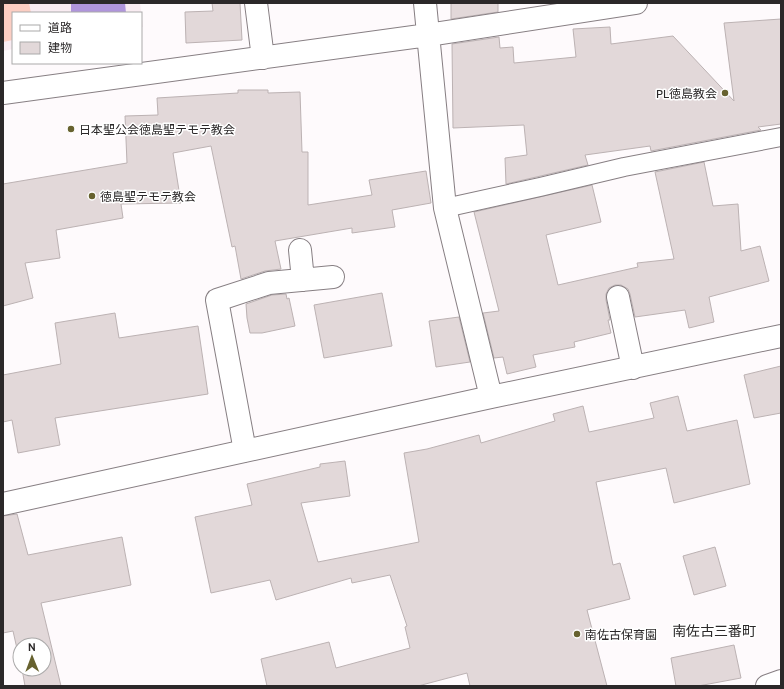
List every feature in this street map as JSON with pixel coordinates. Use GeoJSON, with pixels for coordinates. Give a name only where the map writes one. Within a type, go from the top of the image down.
{"type":"FeatureCollection","features":[{"type":"Feature","properties":{"kind":"street"},"geometry":{"type":"LineString","coordinates":[[256,3],[263,58]]}},
{"type":"Feature","properties":{"kind":"street"},"geometry":{"type":"LineString","coordinates":[[425,3],[445,208],[491,397]]}},
{"type":"Feature","properties":{"kind":"street"},"geometry":{"type":"LineString","coordinates":[[3,93],[428,35],[615,4],[636,3]]}},
{"type":"Feature","properties":{"kind":"street"},"geometry":{"type":"LineString","coordinates":[[300,250],[303,280]]}},
{"type":"Feature","properties":{"kind":"street"},"geometry":{"type":"LineString","coordinates":[[245,451],[217,300],[269,283],[333,277]]}},
{"type":"Feature","properties":{"kind":"street"},"geometry":{"type":"LineString","coordinates":[[618,297],[633,368]]}},
{"type":"Feature","properties":{"kind":"street"},"geometry":{"type":"LineString","coordinates":[[3,504],[491,397],[781,336]]}},
{"type":"Feature","properties":{"kind":"street"},"geometry":{"type":"LineString","coordinates":[[767,686],[781,681]]}},
{"type":"Feature","properties":{"kind":"lane"},"geometry":{"type":"LineString","coordinates":[[445,208],[624,167],[781,138]]}},
{"type":"Feature","properties":{"kind":"shaded area"},"geometry":{"type":"Polygon","coordinates":[[[3,3],[140,3],[141,12],[12,12],[12,49],[3,51],[3,3]]]}},
{"type":"Feature","properties":{"kind":"shaded area"},"geometry":{"type":"Polygon","coordinates":[[[3,3],[29,3],[31,12],[12,12],[12,40],[3,42],[3,3]]]}},
{"type":"Feature","properties":{"kind":"shaded area"},"geometry":{"type":"Polygon","coordinates":[[[71,3],[125,3],[126,12],[71,12],[71,3]]]}},
{"type":"Feature","properties":{"kind":"building"},"geometry":{"type":"Polygon","coordinates":[[[212,3],[240,3],[242,40],[186,43],[185,12],[213,11],[212,3]]]}},
{"type":"Feature","properties":{"kind":"building"},"geometry":{"type":"Polygon","coordinates":[[[451,3],[498,3],[498,12],[451,19],[451,3]]]}},
{"type":"Feature","properties":{"kind":"building"},"geometry":{"type":"Polygon","coordinates":[[[781,19],[781,124],[758,127],[761,130],[651,151],[650,146],[585,155],[588,165],[506,184],[505,158],[527,155],[524,125],[453,128],[452,44],[499,37],[500,48],[513,47],[514,63],[576,57],[573,29],[610,27],[611,44],[673,36],[734,101],[724,23],[781,19]]]}},
{"type":"Feature","properties":{"kind":"building"},"geometry":{"type":"Polygon","coordinates":[[[238,90],[268,90],[268,93],[300,92],[302,152],[308,152],[308,205],[372,195],[369,180],[426,171],[431,203],[392,210],[395,227],[352,233],[352,228],[275,241],[281,269],[265,271],[241,279],[235,246],[232,247],[211,146],[173,153],[181,203],[121,204],[123,218],[56,230],[60,258],[25,263],[33,298],[3,306],[3,184],[127,163],[125,116],[158,115],[157,98],[238,93],[238,90]]]}},
{"type":"Feature","properties":{"kind":"building"},"geometry":{"type":"Polygon","coordinates":[[[704,162],[713,206],[738,204],[741,251],[760,246],[769,281],[709,297],[714,322],[689,328],[685,310],[635,317],[628,289],[621,285],[615,285],[609,288],[606,294],[610,320],[608,320],[611,333],[574,342],[575,347],[533,355],[536,367],[507,374],[503,357],[494,358],[483,313],[499,311],[474,212],[592,185],[601,222],[546,235],[558,285],[638,267],[637,263],[674,259],[655,172],[704,162]]]}},
{"type":"Feature","properties":{"kind":"building"},"geometry":{"type":"Polygon","coordinates":[[[382,293],[392,346],[324,358],[314,305],[382,293]]]}},
{"type":"Feature","properties":{"kind":"building"},"geometry":{"type":"Polygon","coordinates":[[[286,294],[287,299],[289,298],[295,326],[262,333],[250,333],[246,304],[272,295],[286,294]]]}},
{"type":"Feature","properties":{"kind":"building"},"geometry":{"type":"Polygon","coordinates":[[[115,313],[119,338],[198,326],[208,394],[55,418],[60,445],[18,453],[12,420],[3,422],[3,375],[61,364],[55,323],[115,313]]]}},
{"type":"Feature","properties":{"kind":"building"},"geometry":{"type":"Polygon","coordinates":[[[459,317],[470,362],[436,367],[429,321],[459,317]]]}},
{"type":"Feature","properties":{"kind":"building"},"geometry":{"type":"Polygon","coordinates":[[[781,366],[781,413],[754,418],[744,375],[781,366]]]}},
{"type":"Feature","properties":{"kind":"building"},"geometry":{"type":"Polygon","coordinates":[[[678,396],[687,431],[737,420],[750,484],[674,503],[666,468],[596,482],[613,565],[620,563],[630,599],[587,610],[607,686],[470,686],[467,673],[418,686],[267,686],[261,659],[329,642],[336,668],[410,648],[405,627],[407,626],[390,575],[352,583],[351,578],[276,600],[270,580],[211,593],[195,517],[252,505],[247,484],[320,467],[320,464],[345,461],[350,496],[301,503],[318,562],[419,542],[404,453],[427,449],[479,435],[481,443],[555,421],[553,414],[583,406],[589,432],[654,418],[650,403],[678,396]]]}},
{"type":"Feature","properties":{"kind":"building"},"geometry":{"type":"Polygon","coordinates":[[[17,514],[28,555],[122,537],[131,585],[41,603],[49,637],[14,637],[13,631],[3,633],[3,516],[17,514]]]}},
{"type":"Feature","properties":{"kind":"building"},"geometry":{"type":"Polygon","coordinates":[[[715,547],[726,586],[694,595],[683,556],[715,547]]]}},
{"type":"Feature","properties":{"kind":"building"},"geometry":{"type":"Polygon","coordinates":[[[734,645],[741,678],[698,686],[676,686],[671,658],[734,645]]]}},
{"type":"Feature","properties":{"kind":"building"},"geometry":{"type":"Polygon","coordinates":[[[52,649],[61,686],[25,686],[23,677],[52,677],[52,649]]]}},
{"type":"Feature","properties":{"kind":"place","name":"PL徳島教会"},"geometry":{"type":"Point","coordinates":[725,93]}},
{"type":"Feature","properties":{"kind":"place","name":"日本聖公会徳島聖テモテ教会"},"geometry":{"type":"Point","coordinates":[71,129]}},
{"type":"Feature","properties":{"kind":"place","name":"徳島聖テモテ教会"},"geometry":{"type":"Point","coordinates":[92,196]}},
{"type":"Feature","properties":{"kind":"place","name":"南佐古保育園"},"geometry":{"type":"Point","coordinates":[577,634]}},
{"type":"Feature","properties":{"kind":"district","name":"南佐古三番町"},"geometry":{"type":"Point","coordinates":[714,631]}}]}
